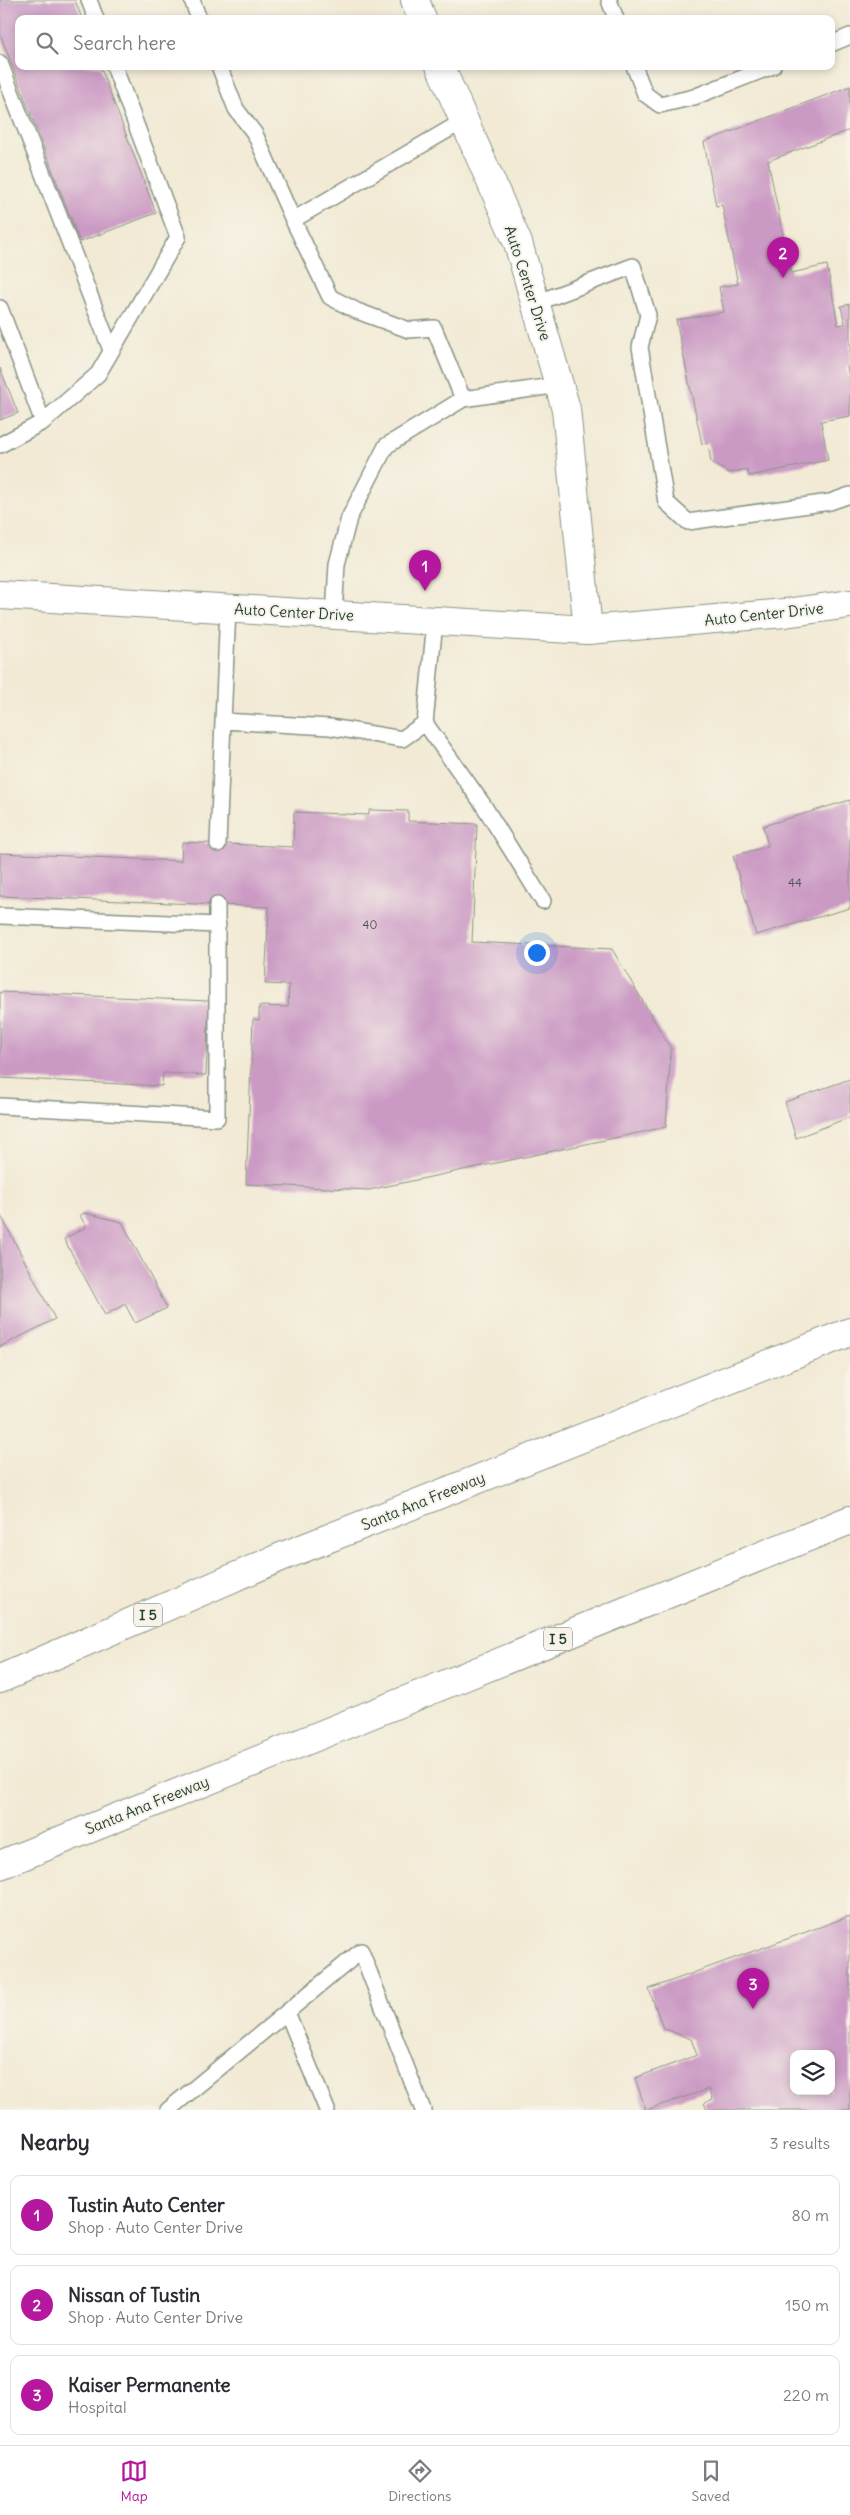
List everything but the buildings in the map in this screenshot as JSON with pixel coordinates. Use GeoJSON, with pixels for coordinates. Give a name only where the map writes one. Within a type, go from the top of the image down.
{"type":"FeatureCollection","features":[{"type":"Feature","properties":{"kind":"main road"},"geometry":{"type":"LineString","coordinates":[[415,0],[421,15]]}},
{"type":"Feature","properties":{"kind":"main road","name":"Auto Center Drive"},"geometry":{"type":"LineString","coordinates":[[442,70],[518,243],[566,409],[588,630]]}},
{"type":"Feature","properties":{"kind":"main road","name":"Auto Center Drive"},"geometry":{"type":"LineString","coordinates":[[0,595],[588,630],[786,614],[850,604]]}},
{"type":"Feature","properties":{"kind":"main road","name":"Santa Ana Freeway"},"geometry":{"type":"LineString","coordinates":[[5,1675],[281,1557],[850,1332]]}},
{"type":"Feature","properties":{"kind":"main road","name":"Santa Ana Freeway"},"geometry":{"type":"LineString","coordinates":[[0,1865],[850,1520]]}},
{"type":"Feature","properties":{"kind":"lane"},"geometry":{"type":"LineString","coordinates":[[89,0],[95,15]]}},
{"type":"Feature","properties":{"kind":"lane"},"geometry":{"type":"LineString","coordinates":[[192,0],[198,15]]}},
{"type":"Feature","properties":{"kind":"lane"},"geometry":{"type":"LineString","coordinates":[[609,0],[615,15]]}},
{"type":"Feature","properties":{"kind":"lane"},"geometry":{"type":"LineString","coordinates":[[835,42],[850,36]]}},
{"type":"Feature","properties":{"kind":"lane"},"geometry":{"type":"LineString","coordinates":[[0,63],[111,350]]}},
{"type":"Feature","properties":{"kind":"lane"},"geometry":{"type":"LineString","coordinates":[[0,445],[44,422],[98,374],[178,236],[116,70]]}},
{"type":"Feature","properties":{"kind":"lane"},"geometry":{"type":"LineString","coordinates":[[221,70],[236,109],[255,134],[330,297],[357,311],[409,330],[434,328],[463,399]]}},
{"type":"Feature","properties":{"kind":"lane"},"geometry":{"type":"LineString","coordinates":[[636,70],[645,94],[660,105],[694,97],[763,70]]}},
{"type":"Feature","properties":{"kind":"lane"},"geometry":{"type":"LineString","coordinates":[[293,220],[464,120]]}},
{"type":"Feature","properties":{"kind":"lane"},"geometry":{"type":"LineString","coordinates":[[536,303],[634,266],[648,315],[640,347],[666,502],[688,522],[830,502],[850,496]]}},
{"type":"Feature","properties":{"kind":"lane"},"geometry":{"type":"LineString","coordinates":[[0,308],[44,422]]}},
{"type":"Feature","properties":{"kind":"lane"},"geometry":{"type":"LineString","coordinates":[[334,615],[337,564],[349,518],[386,446],[463,399],[559,385]]}},
{"type":"Feature","properties":{"kind":"lane"},"geometry":{"type":"LineString","coordinates":[[218,844],[228,608]]}},
{"type":"Feature","properties":{"kind":"lane"},"geometry":{"type":"LineString","coordinates":[[435,621],[425,724],[482,803],[543,901]]}},
{"type":"Feature","properties":{"kind":"lane"},"geometry":{"type":"LineString","coordinates":[[223,721],[330,726],[402,739],[425,724]]}},
{"type":"Feature","properties":{"kind":"lane"},"geometry":{"type":"LineString","coordinates":[[0,1106],[217,1118],[217,905]]}},
{"type":"Feature","properties":{"kind":"lane"},"geometry":{"type":"LineString","coordinates":[[0,916],[218,925]]}},
{"type":"Feature","properties":{"kind":"lane"},"geometry":{"type":"LineString","coordinates":[[168,2110],[362,1952],[423,2110]]}},
{"type":"Feature","properties":{"kind":"lane"},"geometry":{"type":"LineString","coordinates":[[287,2012],[327,2110]]}},
{"type":"Feature","properties":{"kind":"place","name":"Nissan of Tustin"},"geometry":{"type":"Point","coordinates":[783,278]}},
{"type":"Feature","properties":{"kind":"place","name":"Tustin Auto Center"},"geometry":{"type":"Point","coordinates":[425,591]}},
{"type":"Feature","properties":{"kind":"place","name":"Kaiser Permanente"},"geometry":{"type":"Point","coordinates":[753,2009]}}]}
